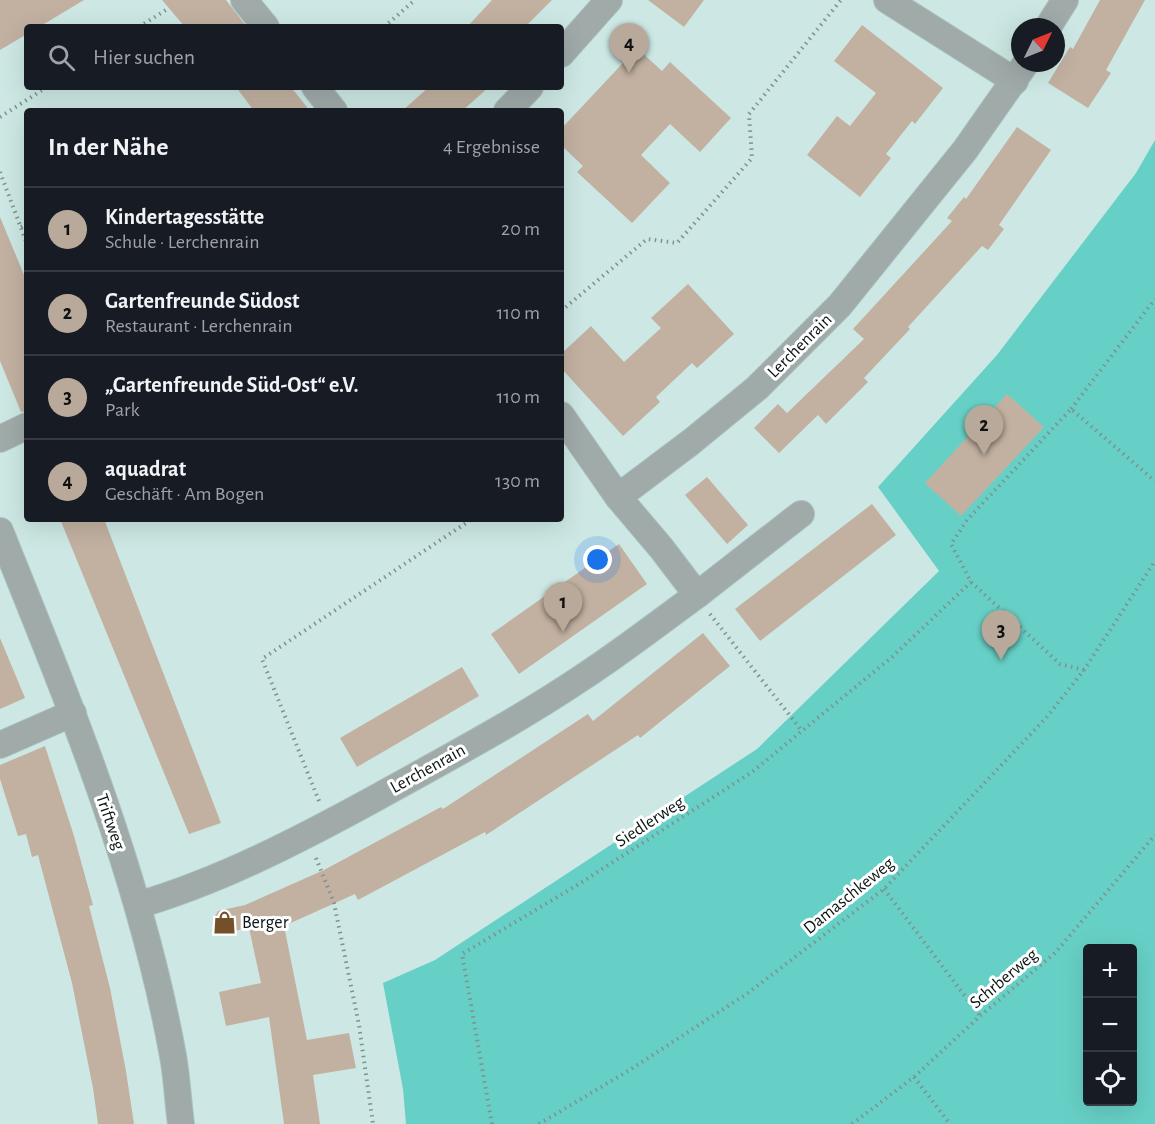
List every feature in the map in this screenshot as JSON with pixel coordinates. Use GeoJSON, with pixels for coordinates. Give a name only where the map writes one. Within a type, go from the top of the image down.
{"type":"FeatureCollection","features":[{"type":"Feature","properties":{"kind":"street"},"geometry":{"type":"LineString","coordinates":[[244,0],[264,24]]}},
{"type":"Feature","properties":{"kind":"street"},"geometry":{"type":"LineString","coordinates":[[564,51],[609,0]]}},
{"type":"Feature","properties":{"kind":"street"},"geometry":{"type":"LineString","coordinates":[[887,0],[1011,67]]}},
{"type":"Feature","properties":{"kind":"street"},"geometry":{"type":"LineString","coordinates":[[1054,18],[1065,0]]}},
{"type":"Feature","properties":{"kind":"street","name":"Lerchenrain"},"geometry":{"type":"LineString","coordinates":[[618,496],[691,442],[757,388],[840,305],[952,167],[1021,72]]}},
{"type":"Feature","properties":{"kind":"street"},"geometry":{"type":"LineString","coordinates":[[317,90],[332,108]]}},
{"type":"Feature","properties":{"kind":"street"},"geometry":{"type":"LineString","coordinates":[[510,108],[527,90]]}},
{"type":"Feature","properties":{"kind":"street"},"geometry":{"type":"LineString","coordinates":[[564,419],[618,496],[697,595]]}},
{"type":"Feature","properties":{"kind":"street"},"geometry":{"type":"LineString","coordinates":[[0,439],[24,427]]}},
{"type":"Feature","properties":{"kind":"street","name":"Lerchenrain"},"geometry":{"type":"LineString","coordinates":[[138,905],[169,896],[266,855],[483,739],[576,681],[697,595],[801,514]]}},
{"type":"Feature","properties":{"kind":"street","name":"Triftweg"},"geometry":{"type":"LineString","coordinates":[[0,531],[73,712],[138,905],[173,1057],[181,1124]]}},
{"type":"Feature","properties":{"kind":"street"},"geometry":{"type":"LineString","coordinates":[[0,745],[73,712]]}},
{"type":"Feature","properties":{"kind":"path"},"geometry":{"type":"LineString","coordinates":[[387,24],[415,0]]}},
{"type":"Feature","properties":{"kind":"path"},"geometry":{"type":"LineString","coordinates":[[564,308],[647,239],[677,243],[752,159],[749,114],[841,0]]}},
{"type":"Feature","properties":{"kind":"path"},"geometry":{"type":"LineString","coordinates":[[144,24],[169,8]]}},
{"type":"Feature","properties":{"kind":"path"},"geometry":{"type":"LineString","coordinates":[[0,117],[42,90]]}},
{"type":"Feature","properties":{"kind":"path"},"geometry":{"type":"LineString","coordinates":[[0,172],[24,236]]}},
{"type":"Feature","properties":{"kind":"path"},"geometry":{"type":"LineString","coordinates":[[1084,670],[1060,664],[971,582],[951,544],[967,520],[1071,409],[1155,299]]}},
{"type":"Feature","properties":{"kind":"path"},"geometry":{"type":"LineString","coordinates":[[1071,409],[1155,481]]}},
{"type":"Feature","properties":{"kind":"path"},"geometry":{"type":"LineString","coordinates":[[373,1124],[359,1025],[317,829],[262,659],[468,522]]}},
{"type":"Feature","properties":{"kind":"path","name":"Damaschkeweg"},"geometry":{"type":"LineString","coordinates":[[539,1124],[628,1071],[748,993],[884,889],[1046,718],[1084,670],[1155,561]]}},
{"type":"Feature","properties":{"kind":"path","name":"Siedlerweg"},"geometry":{"type":"LineString","coordinates":[[492,1124],[462,954],[579,884],[752,772],[892,657],[971,582]]}},
{"type":"Feature","properties":{"kind":"path"},"geometry":{"type":"LineString","coordinates":[[697,595],[802,731]]}},
{"type":"Feature","properties":{"kind":"path","name":"Schrberweg"},"geometry":{"type":"LineString","coordinates":[[852,1124],[914,1077],[980,1016],[1055,953],[1155,835]]}},
{"type":"Feature","properties":{"kind":"path"},"geometry":{"type":"LineString","coordinates":[[884,889],[980,1016]]}},
{"type":"Feature","properties":{"kind":"path"},"geometry":{"type":"LineString","coordinates":[[914,1077],[950,1124]]}},
{"type":"Feature","properties":{"kind":"shaded area"},"geometry":{"type":"Polygon","coordinates":[[[1155,140],[1155,1124],[406,1124],[403,1089],[383,983],[435,960],[757,749],[939,571],[878,487],[997,355],[1136,173],[1155,140]]]}},
{"type":"Feature","properties":{"kind":"building"},"geometry":{"type":"Polygon","coordinates":[[[0,0],[84,0],[44,24],[24,24],[24,36],[0,50],[0,0]]]}},
{"type":"Feature","properties":{"kind":"building"},"geometry":{"type":"Polygon","coordinates":[[[162,0],[226,0],[245,24],[182,24],[162,0]]]}},
{"type":"Feature","properties":{"kind":"building"},"geometry":{"type":"Polygon","coordinates":[[[492,0],[552,0],[528,24],[470,24],[492,0]]]}},
{"type":"Feature","properties":{"kind":"building"},"geometry":{"type":"Polygon","coordinates":[[[648,0],[704,0],[684,27],[648,0]]]}},
{"type":"Feature","properties":{"kind":"building"},"geometry":{"type":"Polygon","coordinates":[[[1100,0],[1145,0],[1106,70],[1111,73],[1088,108],[1048,83],[1055,72],[1065,72],[1065,55],[1070,47],[1073,49],[1100,0]]]}},
{"type":"Feature","properties":{"kind":"building"},"geometry":{"type":"Polygon","coordinates":[[[862,25],[943,88],[915,124],[912,121],[886,154],[891,158],[860,197],[807,155],[837,116],[850,126],[876,93],[834,61],[862,25]]]}},
{"type":"Feature","properties":{"kind":"building"},"geometry":{"type":"Polygon","coordinates":[[[637,48],[662,71],[670,62],[731,118],[700,152],[670,124],[641,155],[670,183],[632,223],[577,172],[583,166],[564,148],[564,126],[637,48]]]}},
{"type":"Feature","properties":{"kind":"building"},"geometry":{"type":"Polygon","coordinates":[[[238,90],[293,90],[308,108],[252,108],[238,90]]]}},
{"type":"Feature","properties":{"kind":"building"},"geometry":{"type":"Polygon","coordinates":[[[426,90],[486,90],[465,108],[405,108],[426,90]]]}},
{"type":"Feature","properties":{"kind":"building"},"geometry":{"type":"Polygon","coordinates":[[[1017,127],[1051,150],[999,225],[1004,229],[988,250],[982,246],[908,327],[910,329],[864,378],[868,382],[826,424],[818,415],[779,453],[754,428],[778,404],[787,413],[864,339],[853,329],[952,221],[947,218],[964,197],[966,199],[1017,127]]]}},
{"type":"Feature","properties":{"kind":"building"},"geometry":{"type":"Polygon","coordinates":[[[0,217],[24,275],[24,412],[21,412],[0,361],[0,217]]]}},
{"type":"Feature","properties":{"kind":"building"},"geometry":{"type":"Polygon","coordinates":[[[688,284],[734,334],[697,368],[692,363],[656,397],[660,402],[623,436],[564,371],[564,351],[591,326],[624,362],[661,328],[651,318],[688,284]]]}},
{"type":"Feature","properties":{"kind":"building"},"geometry":{"type":"Polygon","coordinates":[[[1007,394],[1044,427],[961,516],[925,483],[1007,394]]]}},
{"type":"Feature","properties":{"kind":"building"},"geometry":{"type":"Polygon","coordinates":[[[707,477],[748,525],[727,544],[685,495],[707,477]]]}},
{"type":"Feature","properties":{"kind":"building"},"geometry":{"type":"Polygon","coordinates":[[[872,504],[896,535],[760,641],[735,609],[872,504]]]}},
{"type":"Feature","properties":{"kind":"building"},"geometry":{"type":"Polygon","coordinates":[[[61,522],[105,522],[221,823],[189,834],[61,522]]]}},
{"type":"Feature","properties":{"kind":"building"},"geometry":{"type":"Polygon","coordinates":[[[619,544],[647,584],[519,674],[491,634],[619,544]]]}},
{"type":"Feature","properties":{"kind":"building"},"geometry":{"type":"Polygon","coordinates":[[[703,633],[730,666],[640,738],[638,735],[486,835],[485,832],[358,900],[355,894],[284,926],[307,1040],[349,1033],[356,1068],[313,1075],[320,1124],[284,1124],[269,1017],[226,1026],[219,992],[261,983],[249,928],[223,933],[215,928],[213,919],[218,911],[245,905],[324,870],[441,807],[443,809],[588,714],[593,721],[703,633]]]}},
{"type":"Feature","properties":{"kind":"building"},"geometry":{"type":"Polygon","coordinates":[[[0,638],[25,698],[0,709],[0,638]]]}},
{"type":"Feature","properties":{"kind":"building"},"geometry":{"type":"Polygon","coordinates":[[[462,667],[479,696],[357,767],[340,738],[462,667]]]}},
{"type":"Feature","properties":{"kind":"building"},"geometry":{"type":"Polygon","coordinates":[[[45,746],[93,905],[89,906],[110,988],[134,1124],[98,1124],[72,983],[38,855],[32,857],[26,834],[18,836],[0,779],[0,765],[45,746]]]}},
{"type":"Feature","properties":{"kind":"place","name":"aquadrat"},"geometry":{"type":"Point","coordinates":[629,73]}},
{"type":"Feature","properties":{"kind":"place","name":"Gartenfreunde Südost"},"geometry":{"type":"Point","coordinates":[984,455]}},
{"type":"Feature","properties":{"kind":"place","name":"Kindertagesstätte"},"geometry":{"type":"Point","coordinates":[563,632]}},
{"type":"Feature","properties":{"kind":"place","name":"„Gartenfreunde Süd-Ost“ e.V."},"geometry":{"type":"Point","coordinates":[1001,660]}},
{"type":"Feature","properties":{"kind":"place","name":"Berger"},"geometry":{"type":"Point","coordinates":[224,923]}}]}
